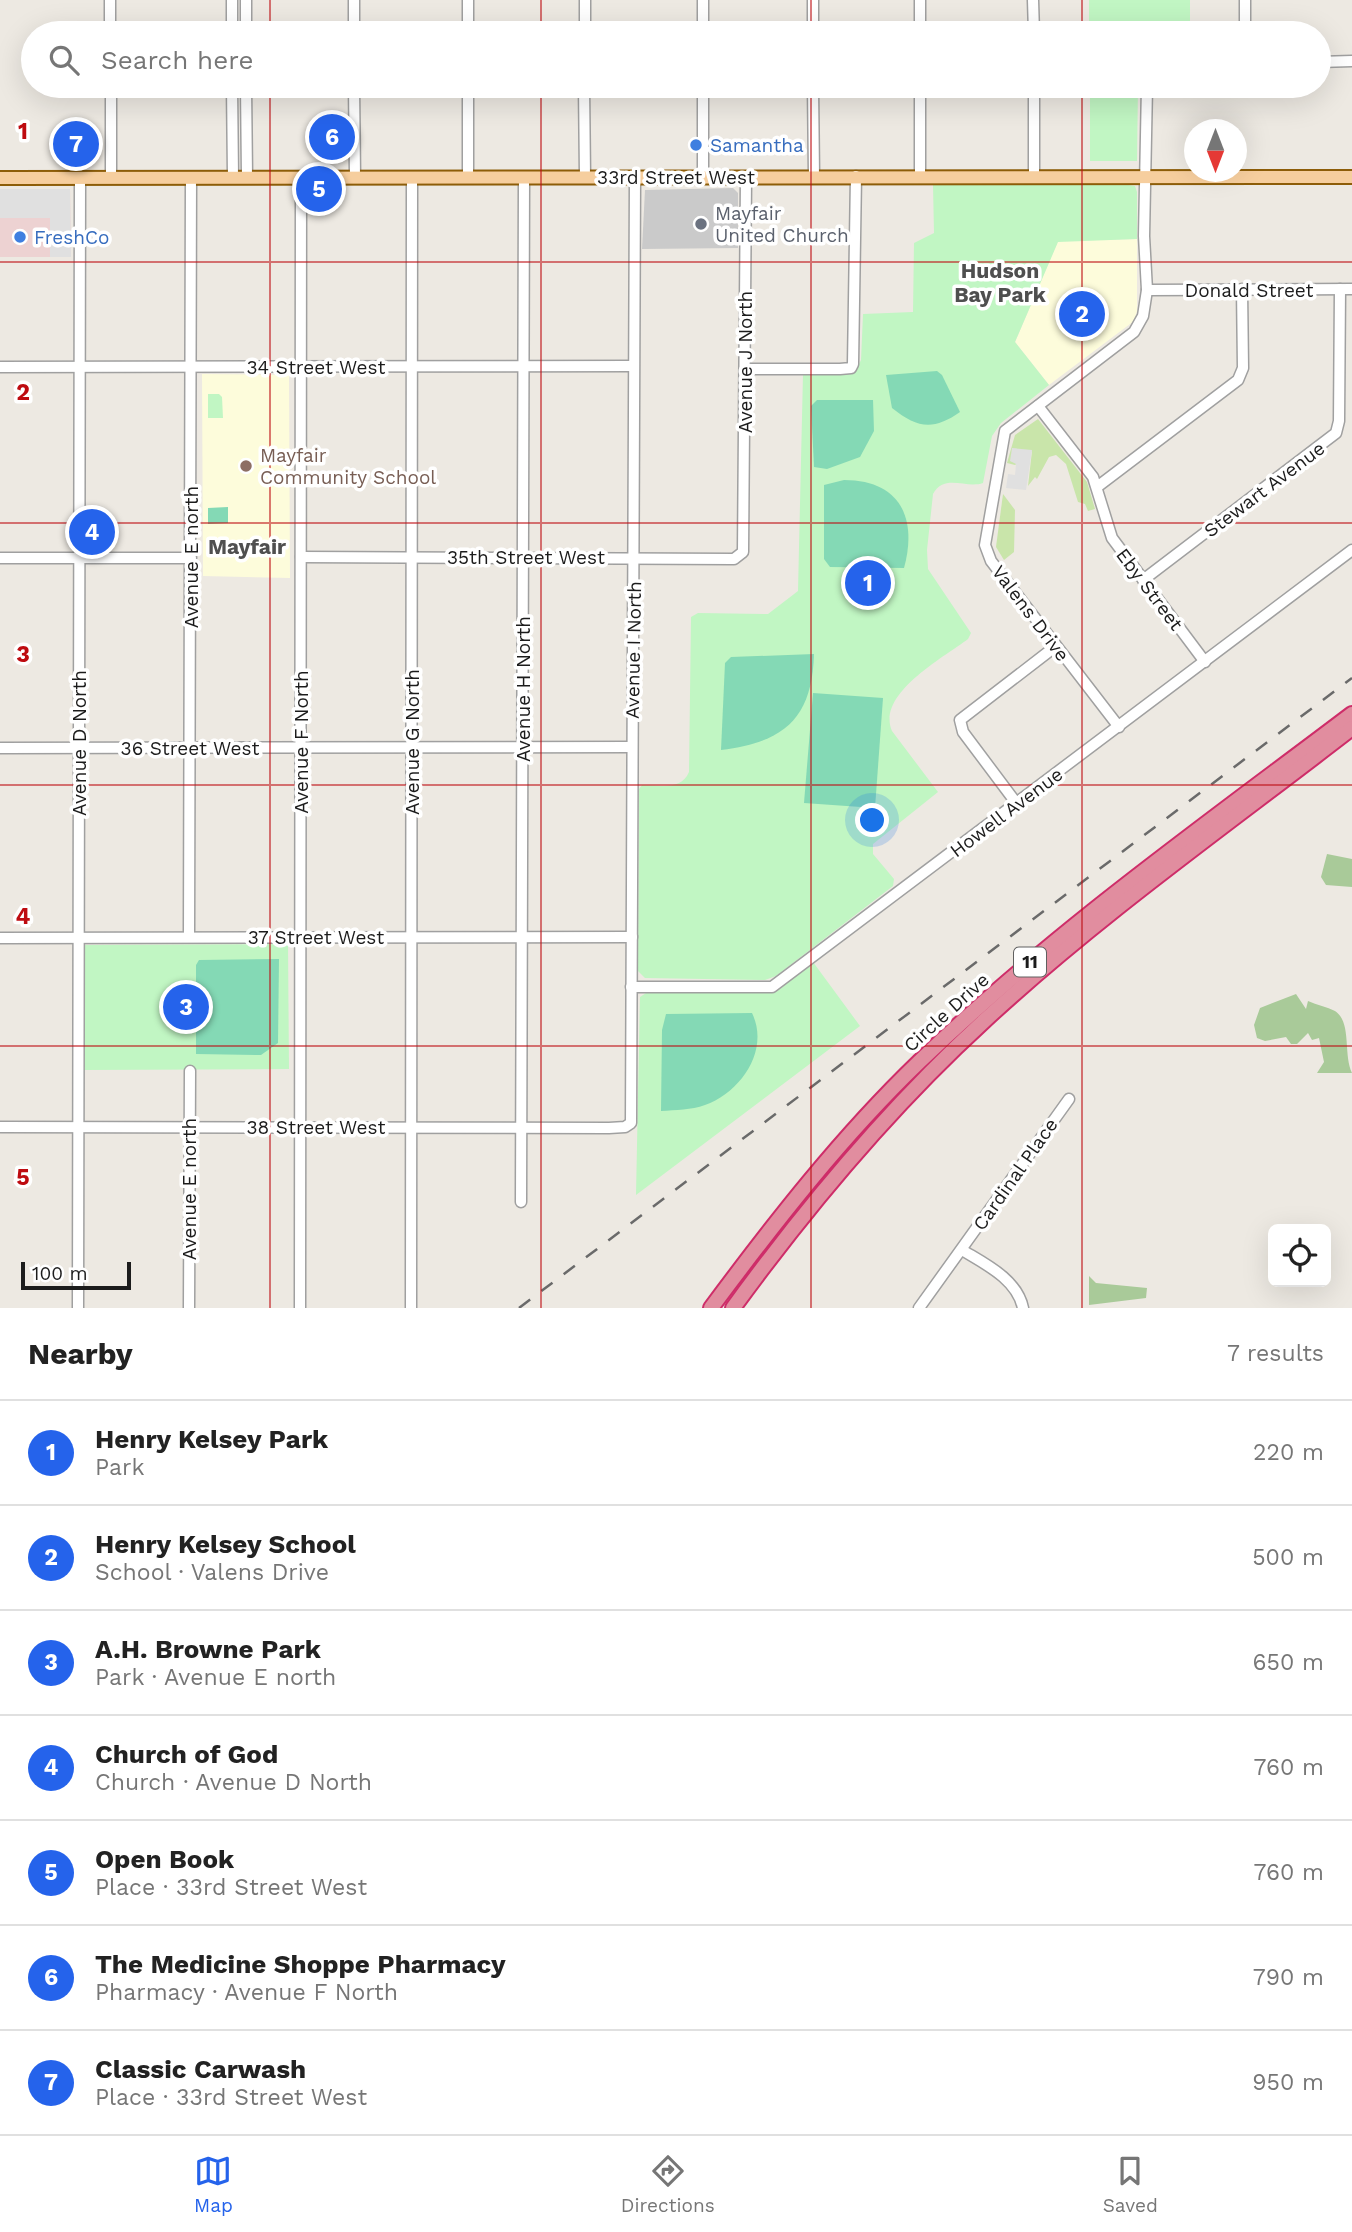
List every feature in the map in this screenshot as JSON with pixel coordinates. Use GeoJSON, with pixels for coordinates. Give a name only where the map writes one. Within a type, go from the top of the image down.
{"type":"FeatureCollection","features":[{"type":"Feature","properties":{"kind":"highway","name":"Circle Drive"},"geometry":{"type":"LineString","coordinates":[[711,1308],[808,1183],[918,1063],[1056,939],[1352,714]]}},
{"type":"Feature","properties":{"kind":"highway","name":"Circle Drive"},"geometry":{"type":"LineString","coordinates":[[733,1308],[831,1183],[887,1119],[983,1022],[1092,928],[1352,728]]}},
{"type":"Feature","properties":{"kind":"main road","name":"33rd Street West"},"geometry":{"type":"LineString","coordinates":[[0,178],[1352,177]]}},
{"type":"Feature","properties":{"kind":"street"},"geometry":{"type":"LineString","coordinates":[[110,0],[110,21]]}},
{"type":"Feature","properties":{"kind":"street"},"geometry":{"type":"LineString","coordinates":[[232,0],[232,21]]}},
{"type":"Feature","properties":{"kind":"street"},"geometry":{"type":"LineString","coordinates":[[246,0],[246,21]]}},
{"type":"Feature","properties":{"kind":"street"},"geometry":{"type":"LineString","coordinates":[[354,0],[354,21]]}},
{"type":"Feature","properties":{"kind":"street"},"geometry":{"type":"LineString","coordinates":[[468,0],[468,21]]}},
{"type":"Feature","properties":{"kind":"street"},"geometry":{"type":"LineString","coordinates":[[585,0],[585,21]]}},
{"type":"Feature","properties":{"kind":"street"},"geometry":{"type":"LineString","coordinates":[[703,0],[703,21]]}},
{"type":"Feature","properties":{"kind":"street"},"geometry":{"type":"LineString","coordinates":[[813,0],[813,21]]}},
{"type":"Feature","properties":{"kind":"street"},"geometry":{"type":"LineString","coordinates":[[920,0],[920,21]]}},
{"type":"Feature","properties":{"kind":"street"},"geometry":{"type":"LineString","coordinates":[[1033,0],[1034,21]]}},
{"type":"Feature","properties":{"kind":"street"},"geometry":{"type":"LineString","coordinates":[[1245,0],[1245,21]]}},
{"type":"Feature","properties":{"kind":"street"},"geometry":{"type":"LineString","coordinates":[[1331,62],[1352,61]]}},
{"type":"Feature","properties":{"kind":"street"},"geometry":{"type":"LineString","coordinates":[[111,98],[111,178]]}},
{"type":"Feature","properties":{"kind":"street"},"geometry":{"type":"LineString","coordinates":[[232,98],[233,177]]}},
{"type":"Feature","properties":{"kind":"street"},"geometry":{"type":"LineString","coordinates":[[246,98],[247,177]]}},
{"type":"Feature","properties":{"kind":"street"},"geometry":{"type":"LineString","coordinates":[[354,98],[355,177]]}},
{"type":"Feature","properties":{"kind":"street"},"geometry":{"type":"LineString","coordinates":[[468,98],[468,177]]}},
{"type":"Feature","properties":{"kind":"street"},"geometry":{"type":"LineString","coordinates":[[584,98],[585,177]]}},
{"type":"Feature","properties":{"kind":"street"},"geometry":{"type":"LineString","coordinates":[[703,98],[703,178]]}},
{"type":"Feature","properties":{"kind":"street"},"geometry":{"type":"LineString","coordinates":[[813,98],[814,177]]}},
{"type":"Feature","properties":{"kind":"street"},"geometry":{"type":"LineString","coordinates":[[920,98],[920,176]]}},
{"type":"Feature","properties":{"kind":"street"},"geometry":{"type":"LineString","coordinates":[[1034,98],[1034,177]]}},
{"type":"Feature","properties":{"kind":"street","name":"Valens Drive"},"geometry":{"type":"LineString","coordinates":[[1119,727],[988,557],[985,545],[1002,437],[1134,332],[1143,316],[1147,290],[1147,98]]}},
{"type":"Feature","properties":{"kind":"street"},"geometry":{"type":"LineString","coordinates":[[746,369],[841,369],[853,364],[856,176]]}},
{"type":"Feature","properties":{"kind":"street","name":"Avenue E north"},"geometry":{"type":"LineString","coordinates":[[189,937],[191,177]]}},
{"type":"Feature","properties":{"kind":"street","name":"Avenue F North"},"geometry":{"type":"LineString","coordinates":[[300,1308],[301,177]]}},
{"type":"Feature","properties":{"kind":"street","name":"Avenue G North"},"geometry":{"type":"LineString","coordinates":[[411,1308],[412,177]]}},
{"type":"Feature","properties":{"kind":"street","name":"Avenue H North"},"geometry":{"type":"LineString","coordinates":[[521,1202],[524,177]]}},
{"type":"Feature","properties":{"kind":"street","name":"Avenue I North"},"geometry":{"type":"LineString","coordinates":[[631,1123],[634,558],[632,366],[635,177]]}},
{"type":"Feature","properties":{"kind":"street","name":"Avenue J North"},"geometry":{"type":"LineString","coordinates":[[745,547],[746,177]]}},
{"type":"Feature","properties":{"kind":"street","name":"Avenue D North"},"geometry":{"type":"LineString","coordinates":[[78,1308],[80,178]]}},
{"type":"Feature","properties":{"kind":"street"},"geometry":{"type":"LineString","coordinates":[[1097,487],[1238,380],[1243,368],[1242,289]]}},
{"type":"Feature","properties":{"kind":"street","name":"Stewart Avenue"},"geometry":{"type":"LineString","coordinates":[[1143,580],[1336,433],[1339,421],[1340,289]]}},
{"type":"Feature","properties":{"kind":"street","name":"Donald Street"},"geometry":{"type":"LineString","coordinates":[[1147,290],[1352,289]]}},
{"type":"Feature","properties":{"kind":"street","name":"34 Street West"},"geometry":{"type":"LineString","coordinates":[[0,367],[632,366]]}},
{"type":"Feature","properties":{"kind":"street","name":"Eby Street"},"geometry":{"type":"LineString","coordinates":[[1038,406],[1097,487],[1112,538],[1205,662]]}},
{"type":"Feature","properties":{"kind":"street","name":"35th Street West"},"geometry":{"type":"LineString","coordinates":[[301,557],[734,559],[745,547]]}},
{"type":"Feature","properties":{"kind":"street","name":"Howell Avenue"},"geometry":{"type":"LineString","coordinates":[[631,987],[772,987],[1352,550]]}},
{"type":"Feature","properties":{"kind":"street"},"geometry":{"type":"LineString","coordinates":[[0,558],[191,558]]}},
{"type":"Feature","properties":{"kind":"street"},"geometry":{"type":"LineString","coordinates":[[1017,804],[963,732],[960,720],[1056,646]]}},
{"type":"Feature","properties":{"kind":"street","name":"36 Street West"},"geometry":{"type":"LineString","coordinates":[[0,748],[632,747]]}},
{"type":"Feature","properties":{"kind":"street","name":"37 Street West"},"geometry":{"type":"LineString","coordinates":[[0,938],[632,937]]}},
{"type":"Feature","properties":{"kind":"street","name":"Avenue E north"},"geometry":{"type":"LineString","coordinates":[[189,1308],[190,1071]]}},
{"type":"Feature","properties":{"kind":"street","name":"Cardinal Place"},"geometry":{"type":"LineString","coordinates":[[919,1308],[1069,1099]]}},
{"type":"Feature","properties":{"kind":"street","name":"38 Street West"},"geometry":{"type":"LineString","coordinates":[[0,1127],[609,1128],[625,1127],[631,1123]]}},
{"type":"Feature","properties":{"kind":"street"},"geometry":{"type":"LineString","coordinates":[[962,1250],[1004,1278],[1015,1289],[1023,1308]]}},
{"type":"Feature","properties":{"kind":"shaded area"},"geometry":{"type":"Polygon","coordinates":[[[733,188],[738,193],[738,248],[642,249],[645,190],[733,188]]]}},
{"type":"Feature","properties":{"kind":"shaded area"},"geometry":{"type":"Polygon","coordinates":[[[0,189],[70,189],[71,257],[0,257],[0,189]]]}},
{"type":"Feature","properties":{"kind":"shaded area"},"geometry":{"type":"Polygon","coordinates":[[[0,189],[70,189],[71,257],[50,257],[50,218],[0,218],[0,189]]]}},
{"type":"Feature","properties":{"kind":"shaded area"},"geometry":{"type":"Polygon","coordinates":[[[1137,239],[1137,311],[1134,321],[1049,385],[1015,342],[1058,241],[1137,239]]]}},
{"type":"Feature","properties":{"kind":"shaded area","name":"Mayfair Community School"},"geometry":{"type":"Polygon","coordinates":[[[202,374],[289,375],[290,578],[203,576],[202,374]]]}},
{"type":"Feature","properties":{"kind":"shaded area"},"geometry":{"type":"Polygon","coordinates":[[[1012,448],[1032,450],[1026,490],[1006,488],[1008,474],[1015,475],[1016,464],[1010,461],[1012,448]]]}},
{"type":"Feature","properties":{"kind":"green space"},"geometry":{"type":"Polygon","coordinates":[[[1089,0],[1190,0],[1190,21],[1089,21],[1089,0]]]}},
{"type":"Feature","properties":{"kind":"green space"},"geometry":{"type":"Polygon","coordinates":[[[1090,98],[1138,98],[1137,161],[1090,161],[1090,98]]]}},
{"type":"Feature","properties":{"kind":"green space"},"geometry":{"type":"Polygon","coordinates":[[[933,185],[1129,185],[1135,186],[1137,192],[1137,239],[1058,242],[1015,342],[1049,385],[1001,423],[992,436],[983,483],[943,484],[933,494],[927,550],[928,569],[971,633],[968,639],[915,678],[902,691],[890,717],[892,731],[938,792],[873,844],[873,854],[894,879],[893,886],[776,976],[765,980],[645,978],[638,971],[639,789],[642,785],[663,786],[681,782],[689,772],[691,617],[698,613],[768,614],[798,591],[803,374],[857,368],[861,360],[863,314],[913,312],[914,243],[934,233],[933,185]]]}},
{"type":"Feature","properties":{"kind":"green space"},"geometry":{"type":"Polygon","coordinates":[[[937,371],[942,375],[960,412],[941,422],[925,425],[909,420],[892,408],[886,375],[937,371]]]}},
{"type":"Feature","properties":{"kind":"green space"},"geometry":{"type":"Polygon","coordinates":[[[208,394],[219,394],[222,397],[223,418],[208,418],[208,394]]]}},
{"type":"Feature","properties":{"kind":"green space"},"geometry":{"type":"Polygon","coordinates":[[[817,400],[873,400],[874,431],[860,457],[827,469],[814,467],[811,406],[817,400]]]}},
{"type":"Feature","properties":{"kind":"green space"},"geometry":{"type":"Polygon","coordinates":[[[1038,419],[1087,482],[1095,509],[1088,511],[1085,504],[1078,502],[1066,464],[1056,455],[1049,457],[1037,479],[1035,477],[1028,486],[1032,451],[1015,465],[1007,463],[1015,435],[1038,419]]]}},
{"type":"Feature","properties":{"kind":"green space"},"geometry":{"type":"Polygon","coordinates":[[[844,480],[879,487],[891,494],[900,505],[906,518],[908,533],[904,568],[830,567],[824,559],[824,485],[844,480]]]}},
{"type":"Feature","properties":{"kind":"green space"},"geometry":{"type":"Polygon","coordinates":[[[1003,494],[1015,510],[1014,552],[1004,560],[996,547],[1003,494]]]}},
{"type":"Feature","properties":{"kind":"green space"},"geometry":{"type":"Polygon","coordinates":[[[228,507],[228,523],[208,524],[208,508],[228,507]]]}},
{"type":"Feature","properties":{"kind":"green space"},"geometry":{"type":"Polygon","coordinates":[[[814,654],[807,695],[800,711],[790,723],[762,741],[721,750],[725,663],[731,657],[814,654]]]}},
{"type":"Feature","properties":{"kind":"green space"},"geometry":{"type":"Polygon","coordinates":[[[813,693],[883,698],[875,808],[804,803],[813,693]]]}},
{"type":"Feature","properties":{"kind":"green space"},"geometry":{"type":"Polygon","coordinates":[[[1327,854],[1352,859],[1352,887],[1326,885],[1321,877],[1327,854]]]}},
{"type":"Feature","properties":{"kind":"green space"},"geometry":{"type":"Polygon","coordinates":[[[288,944],[289,1069],[84,1070],[83,945],[288,944]]]}},
{"type":"Feature","properties":{"kind":"green space"},"geometry":{"type":"Polygon","coordinates":[[[279,959],[278,1043],[261,1055],[196,1054],[196,965],[199,960],[279,959]]]}},
{"type":"Feature","properties":{"kind":"green space"},"geometry":{"type":"Polygon","coordinates":[[[813,962],[860,1026],[636,1195],[640,997],[646,993],[767,993],[780,989],[813,962]]]}},
{"type":"Feature","properties":{"kind":"green space"},"geometry":{"type":"Polygon","coordinates":[[[1296,994],[1306,1009],[1308,1001],[1335,1011],[1340,1016],[1344,1023],[1352,1073],[1317,1073],[1324,1062],[1319,1038],[1312,1040],[1308,1033],[1297,1044],[1291,1044],[1286,1037],[1265,1041],[1257,1038],[1254,1025],[1260,1008],[1296,994]]]}},
{"type":"Feature","properties":{"kind":"green space"},"geometry":{"type":"Polygon","coordinates":[[[752,1013],[757,1027],[755,1055],[740,1080],[718,1099],[705,1105],[661,1111],[662,1030],[666,1014],[752,1013]]]}},
{"type":"Feature","properties":{"kind":"green space"},"geometry":{"type":"Polygon","coordinates":[[[1089,1276],[1096,1283],[1147,1288],[1146,1298],[1089,1305],[1089,1276]]]}},
{"type":"Feature","properties":{"kind":"railway"},"geometry":{"type":"LineString","coordinates":[[519,1308],[1352,678]]}},
{"type":"Feature","properties":{"kind":"place","name":"The Medicine Shoppe Pharmacy"},"geometry":{"type":"Point","coordinates":[332,137]}},
{"type":"Feature","properties":{"kind":"place","name":"Classic Carwash"},"geometry":{"type":"Point","coordinates":[76,144]}},
{"type":"Feature","properties":{"kind":"place","name":"Samantha"},"geometry":{"type":"Point","coordinates":[696,145]}},
{"type":"Feature","properties":{"kind":"place","name":"Open Book"},"geometry":{"type":"Point","coordinates":[319,189]}},
{"type":"Feature","properties":{"kind":"place","name":"Mayfair United Church"},"geometry":{"type":"Point","coordinates":[701,224]}},
{"type":"Feature","properties":{"kind":"place","name":"FreshCo"},"geometry":{"type":"Point","coordinates":[20,237]}},
{"type":"Feature","properties":{"kind":"place","name":"Henry Kelsey School"},"geometry":{"type":"Point","coordinates":[1082,314]}},
{"type":"Feature","properties":{"kind":"place","name":"Mayfair Community School"},"geometry":{"type":"Point","coordinates":[246,466]}},
{"type":"Feature","properties":{"kind":"place","name":"Church of God"},"geometry":{"type":"Point","coordinates":[92,532]}},
{"type":"Feature","properties":{"kind":"place","name":"Henry Kelsey Park"},"geometry":{"type":"Point","coordinates":[868,583]}},
{"type":"Feature","properties":{"kind":"place","name":"A.H. Browne Park"},"geometry":{"type":"Point","coordinates":[186,1007]}},
{"type":"Feature","properties":{"kind":"district","name":"Hudson Bay Park"},"geometry":{"type":"Point","coordinates":[1000,283]}},
{"type":"Feature","properties":{"kind":"district","name":"Mayfair"},"geometry":{"type":"Point","coordinates":[247,547]}}]}
